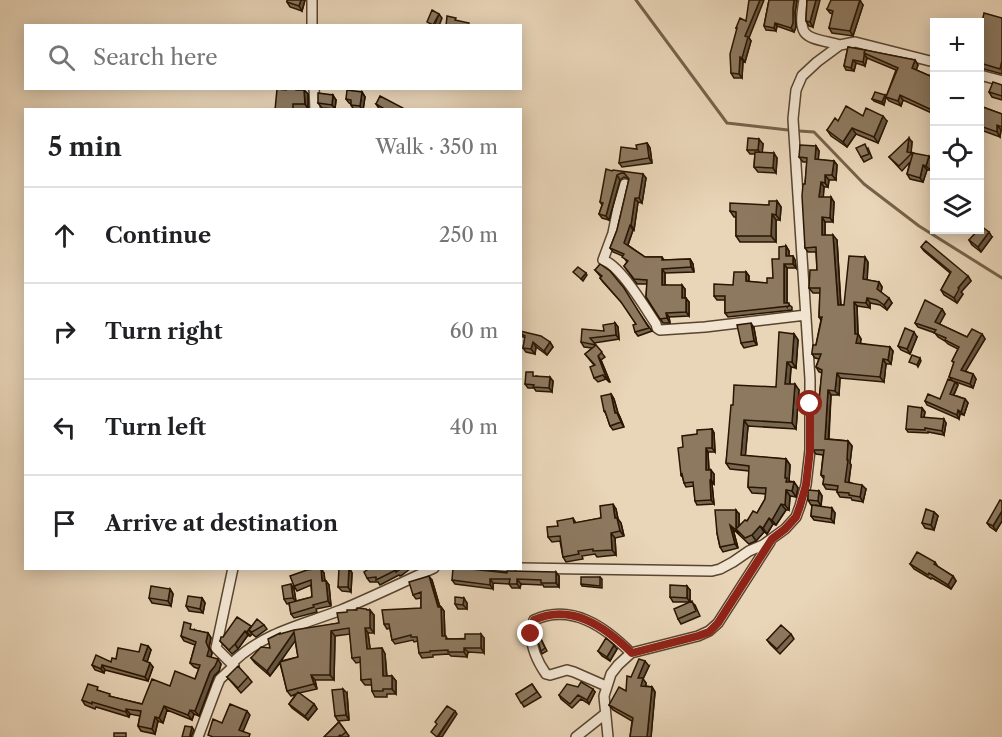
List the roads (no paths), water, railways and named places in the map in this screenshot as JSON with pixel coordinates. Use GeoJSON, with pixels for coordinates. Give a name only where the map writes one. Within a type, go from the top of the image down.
{"type":"FeatureCollection","features":[{"type":"Feature","properties":{"kind":"street"},"geometry":{"type":"LineString","coordinates":[[312,0],[312,24]]}},
{"type":"Feature","properties":{"kind":"street"},"geometry":{"type":"LineString","coordinates":[[804,0],[801,27],[804,32],[809,37],[840,45]]}},
{"type":"Feature","properties":{"kind":"street"},"geometry":{"type":"LineString","coordinates":[[522,568],[712,571],[720,569],[763,545],[785,529],[796,517],[806,485],[810,450],[810,379],[793,119],[796,90],[802,76],[840,45],[855,42],[930,61]]}},
{"type":"Feature","properties":{"kind":"street"},"geometry":{"type":"LineString","coordinates":[[984,76],[1002,81]]}},
{"type":"Feature","properties":{"kind":"street"},"geometry":{"type":"LineString","coordinates":[[314,90],[315,108]]}},
{"type":"Feature","properties":{"kind":"street"},"geometry":{"type":"LineString","coordinates":[[625,184],[613,233],[603,260],[615,268],[635,292],[657,328],[660,330],[705,327],[806,315]]}},
{"type":"Feature","properties":{"kind":"street"},"geometry":{"type":"LineString","coordinates":[[608,737],[604,696],[611,674],[618,665],[632,653],[709,632],[718,623],[772,539]]}},
{"type":"Feature","properties":{"kind":"street"},"geometry":{"type":"LineString","coordinates":[[233,570],[216,648],[234,666]]}},
{"type":"Feature","properties":{"kind":"street"},"geometry":{"type":"LineString","coordinates":[[198,737],[220,679],[246,650],[289,628],[338,611],[430,570]]}},
{"type":"Feature","properties":{"kind":"street"},"geometry":{"type":"LineString","coordinates":[[606,686],[567,670],[546,674],[533,650],[531,634],[534,620],[544,615],[554,614],[574,616],[606,631],[632,653]]}},
{"type":"Feature","properties":{"kind":"street"},"geometry":{"type":"LineString","coordinates":[[576,737],[605,714]]}},
{"type":"Feature","properties":{"kind":"waterway"},"geometry":{"type":"LineString","coordinates":[[636,0],[727,123],[788,130]]}},
{"type":"Feature","properties":{"kind":"waterway"},"geometry":{"type":"LineString","coordinates":[[799,131],[814,132],[864,184],[919,226],[1002,278]]}}]}
